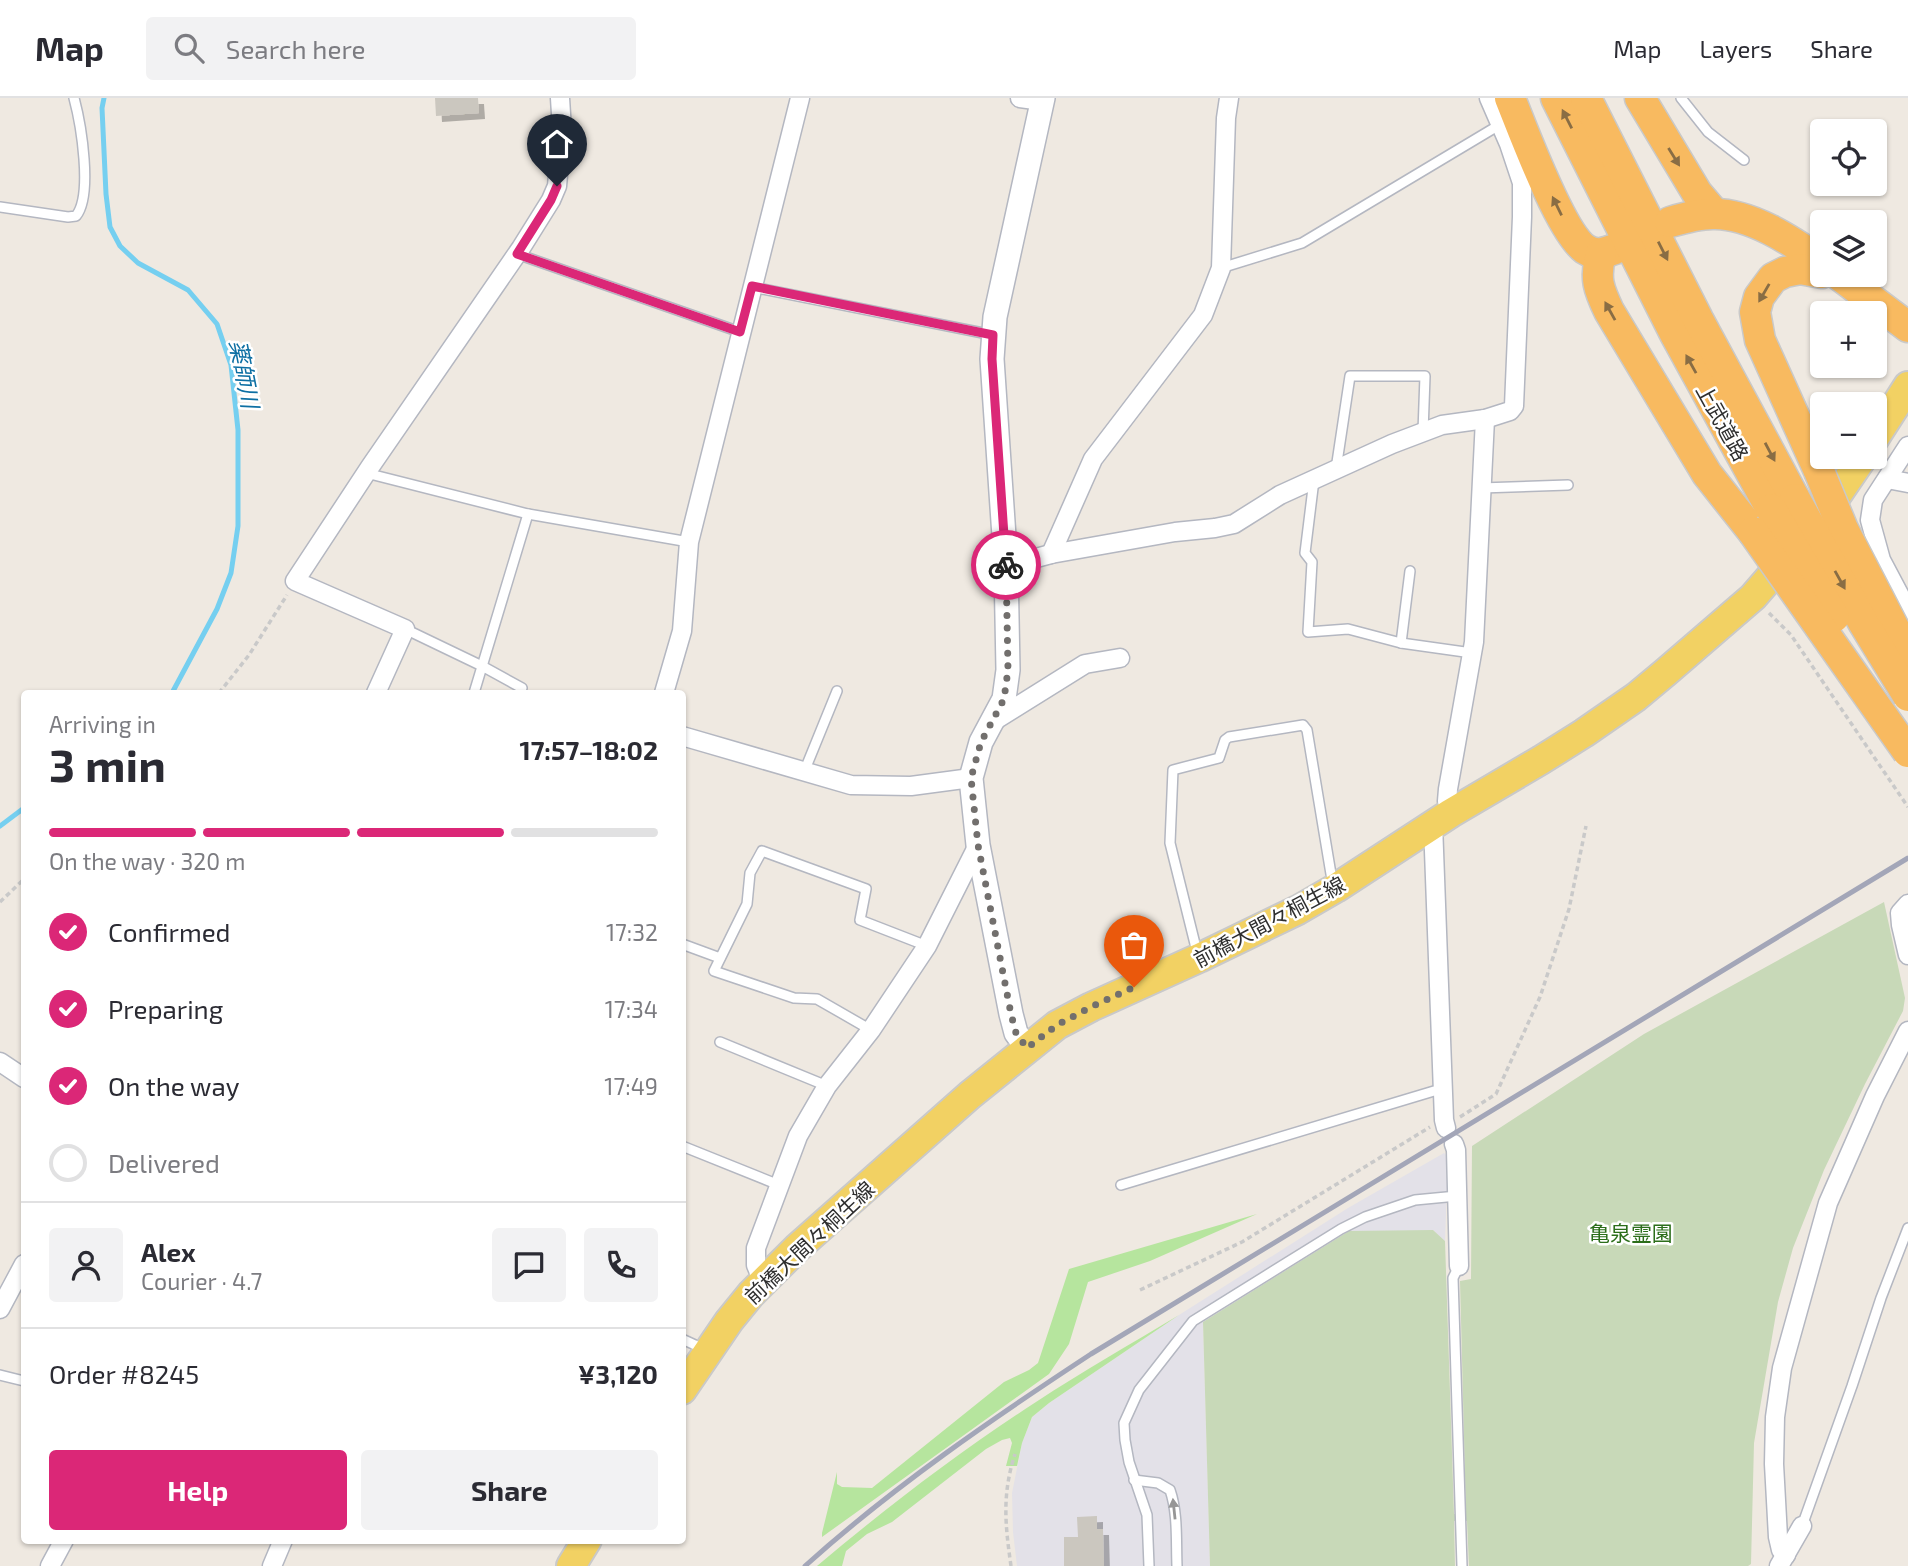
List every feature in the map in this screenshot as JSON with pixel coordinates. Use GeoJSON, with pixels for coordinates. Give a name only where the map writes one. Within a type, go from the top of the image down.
{"type":"FeatureCollection","features":[{"type":"Feature","properties":{"kind":"highway","name":"上武道路"},"geometry":{"type":"LineString","coordinates":[[1556,98],[1675,334],[1773,513],[1908,737]]}},
{"type":"Feature","properties":{"kind":"highway","name":"上武道路"},"geometry":{"type":"LineString","coordinates":[[1586,98],[1698,319],[1773,513],[1864,624],[1908,696]]}},
{"type":"Feature","properties":{"kind":"highway"},"geometry":{"type":"LineString","coordinates":[[1640,98],[1698,193],[1714,214]]}},
{"type":"Feature","properties":{"kind":"highway"},"geometry":{"type":"LineString","coordinates":[[1505,111],[1572,234],[1582,247],[1608,252],[1597,267],[1599,289],[1609,311],[1707,474],[1773,513],[1908,752]]}},
{"type":"Feature","properties":{"kind":"highway"},"geometry":{"type":"LineString","coordinates":[[1670,222],[1692,216],[1733,215],[1750,220],[1810,255]]}},
{"type":"Feature","properties":{"kind":"highway"},"geometry":{"type":"LineString","coordinates":[[1810,271],[1800,269],[1773,278],[1759,297],[1755,312],[1760,340],[1843,529],[1908,655]]}},
{"type":"Feature","properties":{"kind":"highway"},"geometry":{"type":"LineString","coordinates":[[1846,287],[1871,301]]}},
{"type":"Feature","properties":{"kind":"highway"},"geometry":{"type":"LineString","coordinates":[[1855,287],[1874,301]]}},
{"type":"Feature","properties":{"kind":"highway"},"geometry":{"type":"LineString","coordinates":[[1887,311],[1908,327]]}},
{"type":"Feature","properties":{"kind":"main road"},"geometry":{"type":"LineString","coordinates":[[1887,419],[1908,386]]}},
{"type":"Feature","properties":{"kind":"main road","name":"前橋大間々桐生線"},"geometry":{"type":"LineString","coordinates":[[686,1384],[729,1321],[797,1248],[1027,1048],[1057,1025],[1091,1007],[1264,928],[1336,888],[1442,818],[1552,754],[1636,697],[1753,597],[1824,516],[1855,469]]}},
{"type":"Feature","properties":{"kind":"main road"},"geometry":{"type":"LineString","coordinates":[[571,1566],[585,1544]]}},
{"type":"Feature","properties":{"kind":"street"},"geometry":{"type":"LineString","coordinates":[[377,690],[405,629],[295,582],[366,472],[517,254],[551,200],[557,186],[562,130],[560,98]]}},
{"type":"Feature","properties":{"kind":"street"},"geometry":{"type":"LineString","coordinates":[[665,690],[682,631],[689,542],[800,98]]}},
{"type":"Feature","properties":{"kind":"street"},"geometry":{"type":"LineString","coordinates":[[1051,554],[1093,459],[1203,315],[1221,268],[1228,98]]}},
{"type":"Feature","properties":{"kind":"street"},"geometry":{"type":"LineString","coordinates":[[1006,566],[1051,554],[1234,524],[1280,495],[1423,432],[1442,425],[1485,419],[1510,411],[1514,406],[1522,183],[1505,111],[1489,98]]}},
{"type":"Feature","properties":{"kind":"street"},"geometry":{"type":"LineString","coordinates":[[1027,1048],[1016,1033],[1011,1014],[978,845],[971,778],[981,742],[1004,699],[1008,670],[1006,566],[992,359],[993,335],[1035,99]]}},
{"type":"Feature","properties":{"kind":"street"},"geometry":{"type":"LineString","coordinates":[[1459,1266],[1457,1150],[1444,1120],[1442,818],[1472,653],[1485,419]]}},
{"type":"Feature","properties":{"kind":"street"},"geometry":{"type":"LineString","coordinates":[[1908,446],[1873,500],[1870,520],[1881,560],[1908,611]]}},
{"type":"Feature","properties":{"kind":"street"},"geometry":{"type":"LineString","coordinates":[[1887,480],[1908,483]]}},
{"type":"Feature","properties":{"kind":"street"},"geometry":{"type":"LineString","coordinates":[[992,722],[1085,664],[1120,658]]}},
{"type":"Feature","properties":{"kind":"street"},"geometry":{"type":"LineString","coordinates":[[686,737],[851,785],[911,786],[971,778]]}},
{"type":"Feature","properties":{"kind":"street"},"geometry":{"type":"LineString","coordinates":[[763,1282],[756,1265],[756,1248],[797,1136],[827,1086],[871,1030],[927,946],[978,845]]}},
{"type":"Feature","properties":{"kind":"street"},"geometry":{"type":"LineString","coordinates":[[1908,904],[1900,913],[1908,955]]}},
{"type":"Feature","properties":{"kind":"street"},"geometry":{"type":"LineString","coordinates":[[1783,1560],[1774,1464],[1775,1417],[1782,1368],[1828,1203],[1908,1031]]}},
{"type":"Feature","properties":{"kind":"street"},"geometry":{"type":"LineString","coordinates":[[0,1062],[21,1076]]}},
{"type":"Feature","properties":{"kind":"street"},"geometry":{"type":"LineString","coordinates":[[0,1309],[21,1270]]}},
{"type":"Feature","properties":{"kind":"street"},"geometry":{"type":"LineString","coordinates":[[1783,1560],[1802,1526]]}},
{"type":"Feature","properties":{"kind":"street"},"geometry":{"type":"LineString","coordinates":[[50,1566],[62,1544]]}},
{"type":"Feature","properties":{"kind":"street"},"geometry":{"type":"LineString","coordinates":[[272,1566],[281,1544]]}},
{"type":"Feature","properties":{"kind":"lane"},"geometry":{"type":"LineString","coordinates":[[0,207],[68,217],[76,216],[82,209],[85,181],[80,120],[74,98]]}},
{"type":"Feature","properties":{"kind":"lane"},"geometry":{"type":"LineString","coordinates":[[1681,98],[1708,132],[1744,160]]}},
{"type":"Feature","properties":{"kind":"lane"},"geometry":{"type":"LineString","coordinates":[[1221,268],[1302,243],[1505,111]]}},
{"type":"Feature","properties":{"kind":"lane"},"geometry":{"type":"LineString","coordinates":[[517,254],[740,332]]}},
{"type":"Feature","properties":{"kind":"lane"},"geometry":{"type":"LineString","coordinates":[[752,286],[993,335]]}},
{"type":"Feature","properties":{"kind":"lane"},"geometry":{"type":"LineString","coordinates":[[1336,469],[1350,376],[1425,376],[1423,432]]}},
{"type":"Feature","properties":{"kind":"lane"},"geometry":{"type":"LineString","coordinates":[[366,472],[528,514],[689,542]]}},
{"type":"Feature","properties":{"kind":"lane"},"geometry":{"type":"LineString","coordinates":[[1314,480],[1305,553],[1312,562],[1308,632],[1348,629],[1401,643],[1472,653]]}},
{"type":"Feature","properties":{"kind":"lane"},"geometry":{"type":"LineString","coordinates":[[1481,488],[1568,485]]}},
{"type":"Feature","properties":{"kind":"lane"},"geometry":{"type":"LineString","coordinates":[[475,690],[528,514]]}},
{"type":"Feature","properties":{"kind":"lane"},"geometry":{"type":"LineString","coordinates":[[1401,643],[1410,571]]}},
{"type":"Feature","properties":{"kind":"lane"},"geometry":{"type":"LineString","coordinates":[[405,629],[522,688]]}},
{"type":"Feature","properties":{"kind":"lane"},"geometry":{"type":"LineString","coordinates":[[804,772],[836,691]]}},
{"type":"Feature","properties":{"kind":"lane"},"geometry":{"type":"LineString","coordinates":[[1199,958],[1170,843],[1173,770],[1219,758],[1225,740],[1229,737],[1303,725],[1307,730],[1331,874],[1336,888]]}},
{"type":"Feature","properties":{"kind":"lane"},"geometry":{"type":"LineString","coordinates":[[871,1030],[817,999],[794,998],[714,971],[747,904],[750,873],[762,851],[866,889],[860,920],[927,946]]}},
{"type":"Feature","properties":{"kind":"lane"},"geometry":{"type":"LineString","coordinates":[[686,945],[720,958]]}},
{"type":"Feature","properties":{"kind":"lane"},"geometry":{"type":"LineString","coordinates":[[720,1042],[827,1086]]}},
{"type":"Feature","properties":{"kind":"lane"},"geometry":{"type":"LineString","coordinates":[[1121,1185],[1434,1091],[1443,1091]]}},
{"type":"Feature","properties":{"kind":"lane"},"geometry":{"type":"LineString","coordinates":[[686,1148],[779,1185]]}},
{"type":"Feature","properties":{"kind":"lane"},"geometry":{"type":"LineString","coordinates":[[1149,1566],[1147,1515],[1134,1479],[1124,1423],[1139,1390],[1193,1321],[1341,1229],[1365,1217],[1415,1200],[1457,1196]]}},
{"type":"Feature","properties":{"kind":"lane"},"geometry":{"type":"LineString","coordinates":[[1802,1526],[1881,1297],[1908,1228]]}},
{"type":"Feature","properties":{"kind":"lane"},"geometry":{"type":"LineString","coordinates":[[1459,1266],[1453,1278],[1462,1566]]}},
{"type":"Feature","properties":{"kind":"lane"},"geometry":{"type":"LineString","coordinates":[[686,1341],[708,1351]]}},
{"type":"Feature","properties":{"kind":"lane"},"geometry":{"type":"LineString","coordinates":[[0,1375],[21,1380]]}},
{"type":"Feature","properties":{"kind":"lane"},"geometry":{"type":"LineString","coordinates":[[1134,1479],[1158,1483],[1170,1490],[1175,1516],[1177,1566]]}},
{"type":"Feature","properties":{"kind":"path"},"geometry":{"type":"LineString","coordinates":[[221,690],[249,654],[295,582]]}},
{"type":"Feature","properties":{"kind":"path"},"geometry":{"type":"LineString","coordinates":[[1753,597],[1791,635],[1908,807]]}},
{"type":"Feature","properties":{"kind":"path"},"geometry":{"type":"LineString","coordinates":[[0,902],[21,882]]}},
{"type":"Feature","properties":{"kind":"path"},"geometry":{"type":"LineString","coordinates":[[1011,1566],[1005,1506],[1009,1474],[1015,1454]]}},
{"type":"Feature","properties":{"kind":"shaded area"},"geometry":{"type":"Polygon","coordinates":[[[1444,1153],[1448,1157],[1445,1241],[1433,1230],[1203,1322],[1210,1566],[1017,1566],[1012,1493],[1022,1443],[1032,1417],[1179,1315],[1348,1208],[1444,1153]]]}},
{"type":"Feature","properties":{"kind":"green space","name":"亀泉霊園"},"geometry":{"type":"Polygon","coordinates":[[[1884,902],[1905,998],[1903,1011],[1824,1170],[1793,1248],[1778,1302],[1754,1443],[1751,1564],[1469,1566],[1467,1521],[1454,1521],[1455,1566],[1210,1566],[1203,1322],[1349,1231],[1433,1230],[1445,1241],[1454,1514],[1466,1514],[1460,1281],[1471,1279],[1472,1146],[1644,1034],[1884,902]]]}},
{"type":"Feature","properties":{"kind":"green space"},"geometry":{"type":"Polygon","coordinates":[[[1257,1214],[1150,1261],[1088,1282],[1069,1344],[1049,1374],[822,1537],[837,1472],[837,1484],[842,1487],[872,1488],[1004,1382],[1038,1363],[1069,1269],[1257,1214]]]}},
{"type":"Feature","properties":{"kind":"green space"},"geometry":{"type":"Polygon","coordinates":[[[1179,1315],[1032,1417],[1017,1466],[1006,1466],[1012,1443],[1010,1438],[1002,1440],[986,1449],[892,1522],[867,1534],[846,1551],[842,1566],[817,1566],[897,1501],[979,1440],[1071,1379],[1179,1315]]]}},
{"type":"Feature","properties":{"kind":"building"},"geometry":{"type":"Polygon","coordinates":[[[435,98],[478,98],[479,113],[436,116],[435,98]]]}},
{"type":"Feature","properties":{"kind":"building"},"geometry":{"type":"Polygon","coordinates":[[[1097,1516],[1097,1529],[1103,1529],[1104,1566],[1064,1566],[1064,1537],[1078,1537],[1077,1517],[1097,1516]]]}},
{"type":"Feature","properties":{"kind":"waterway","name":"薬師川"},"geometry":{"type":"LineString","coordinates":[[104,98],[102,108],[110,227],[120,246],[138,263],[188,290],[217,324],[231,365],[238,430],[238,526],[231,573],[217,609],[174,690]]}},
{"type":"Feature","properties":{"kind":"waterway","name":"薬師川"},"geometry":{"type":"LineString","coordinates":[[0,826],[21,810]]}},
{"type":"Feature","properties":{"kind":"railway"},"geometry":{"type":"LineString","coordinates":[[805,1566],[873,1508],[944,1454],[1091,1354],[1908,858]]}},
{"type":"Feature","properties":{"kind":"way so far"},"geometry":{"type":"LineString","coordinates":[[1006,565],[1008,670],[1004,699],[981,742],[971,778],[978,845],[1016,1033],[1027,1048],[1057,1025],[1134,987]]}},
{"type":"Feature","properties":{"kind":"route"},"geometry":{"type":"LineString","coordinates":[[557,186],[517,254],[740,332],[752,286],[993,335],[992,359],[1006,565]]}}]}
